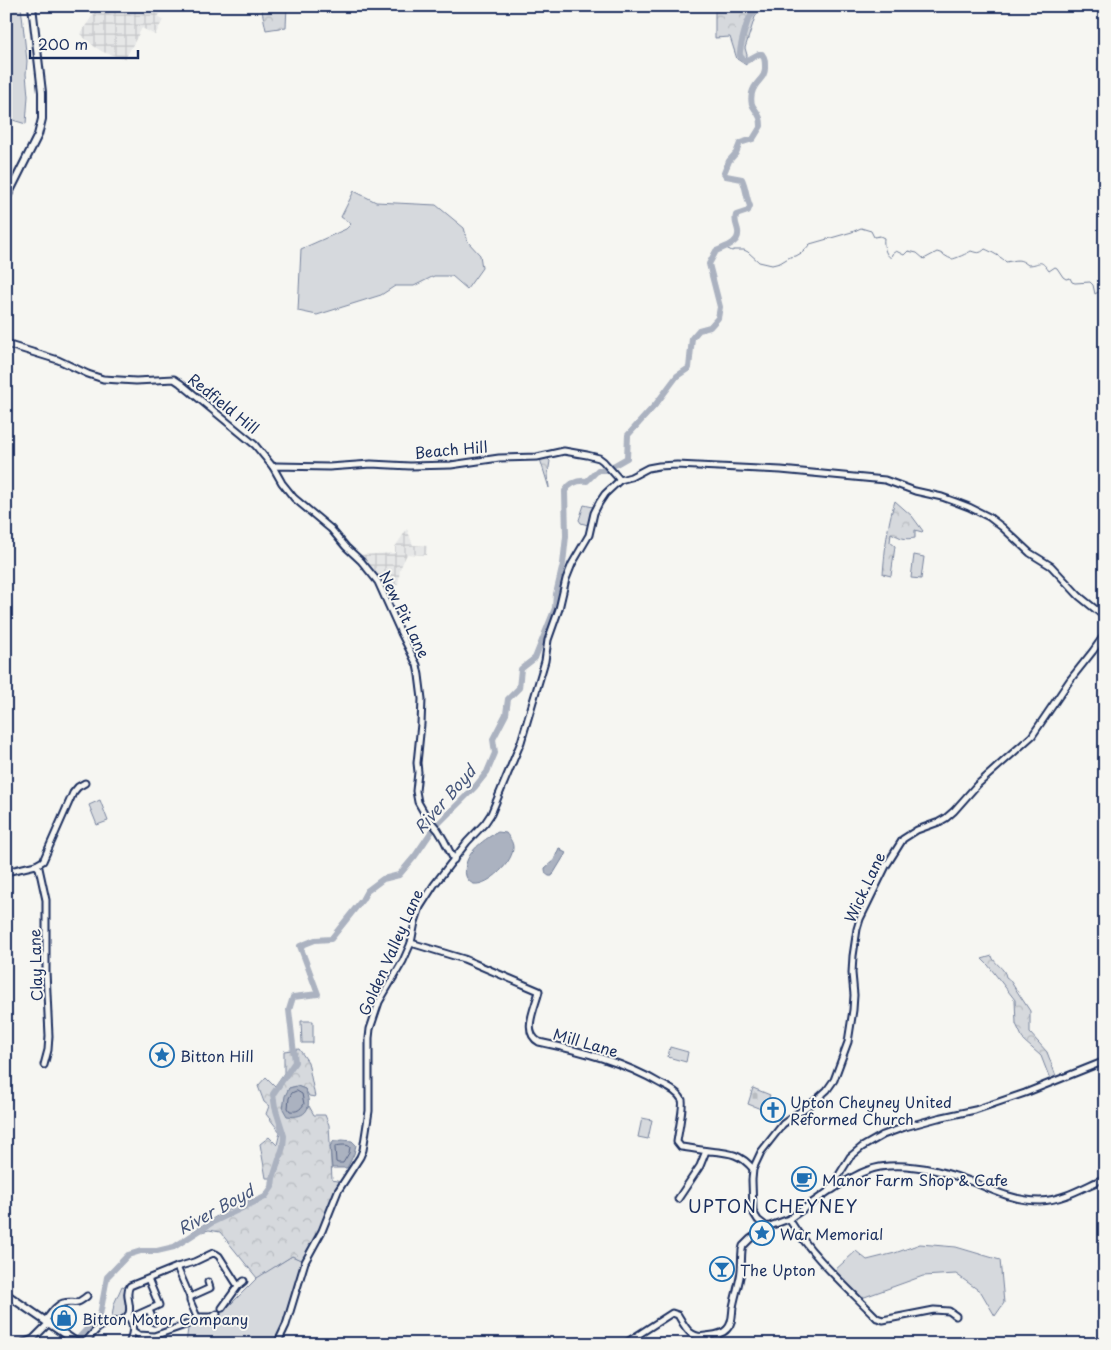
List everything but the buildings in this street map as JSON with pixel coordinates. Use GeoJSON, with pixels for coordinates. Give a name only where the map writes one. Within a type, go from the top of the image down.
{"type":"FeatureCollection","features":[{"type":"Feature","properties":{"kind":"main road"},"geometry":{"type":"LineString","coordinates":[[6,200],[38,135],[42,118],[42,92],[32,6]]}},
{"type":"Feature","properties":{"kind":"main road"},"geometry":{"type":"LineString","coordinates":[[6,1294],[79,1344]]}},
{"type":"Feature","properties":{"kind":"street","name":"Redfield Hill"},"geometry":{"type":"LineString","coordinates":[[6,344],[58,360],[103,379],[136,381],[174,379],[249,438],[273,466]]}},
{"type":"Feature","properties":{"kind":"street","name":"Beach Hill"},"geometry":{"type":"LineString","coordinates":[[273,466],[451,465],[499,458],[537,456],[564,451],[593,456],[603,461],[620,480]]}},
{"type":"Feature","properties":{"kind":"street"},"geometry":{"type":"LineString","coordinates":[[620,480],[631,477],[648,468],[677,465],[781,470],[885,480],[915,491],[942,497],[989,517],[1030,554],[1051,566],[1079,596],[1105,617]]}},
{"type":"Feature","properties":{"kind":"street","name":"New Pit Lane"},"geometry":{"type":"LineString","coordinates":[[273,466],[282,483],[294,498],[331,528],[374,578],[417,666],[422,699],[416,791],[420,808],[438,830],[454,860]]}},
{"type":"Feature","properties":{"kind":"street","name":"Golden Valley Lane"},"geometry":{"type":"LineString","coordinates":[[277,1344],[286,1325],[305,1262],[322,1231],[338,1191],[363,1150],[369,1111],[368,1050],[370,1029],[379,1002],[403,961],[411,943],[420,907],[434,885],[467,842],[486,823],[521,742],[545,661],[548,640],[559,609],[566,579],[572,564],[587,539],[594,513],[599,503],[605,494],[620,480]]}},
{"type":"Feature","properties":{"kind":"street","name":"Wick Lane"},"geometry":{"type":"LineString","coordinates":[[767,1227],[758,1220],[753,1212],[753,1169],[761,1152],[783,1124],[816,1100],[834,1080],[848,1042],[853,1010],[852,973],[857,929],[886,866],[903,839],[917,830],[946,818],[977,786],[1032,736],[1070,680],[1094,651],[1105,634]]}},
{"type":"Feature","properties":{"kind":"street"},"geometry":{"type":"LineString","coordinates":[[6,872],[36,865],[43,861],[73,793],[85,783]]}},
{"type":"Feature","properties":{"kind":"street","name":"Clay Lane"},"geometry":{"type":"LineString","coordinates":[[36,865],[39,868],[46,900],[46,971],[49,1036],[44,1065]]}},
{"type":"Feature","properties":{"kind":"street","name":"Mill Lane"},"geometry":{"type":"LineString","coordinates":[[411,943],[464,959],[538,991],[531,1017],[531,1034],[534,1040],[607,1060],[644,1074],[675,1091],[682,1100],[683,1106],[678,1145],[706,1151],[731,1153],[747,1162],[753,1169]]}},
{"type":"Feature","properties":{"kind":"street"},"geometry":{"type":"LineString","coordinates":[[829,1191],[850,1157],[862,1147],[883,1135],[938,1118],[975,1110],[1025,1093],[1105,1061]]}},
{"type":"Feature","properties":{"kind":"street"},"geometry":{"type":"LineString","coordinates":[[678,1199],[700,1166],[706,1151]]}},
{"type":"Feature","properties":{"kind":"street"},"geometry":{"type":"LineString","coordinates":[[624,1344],[672,1313],[678,1315],[686,1330],[695,1336],[716,1335],[727,1330],[731,1324],[740,1276],[743,1246],[767,1227],[789,1219],[819,1197],[863,1172],[880,1167],[917,1168],[960,1177],[999,1194],[1019,1199],[1040,1201],[1057,1199],[1105,1178]]}},
{"type":"Feature","properties":{"kind":"street"},"geometry":{"type":"LineString","coordinates":[[789,1219],[800,1237],[818,1258],[877,1318],[883,1320],[934,1310],[949,1311],[956,1316]]}},
{"type":"Feature","properties":{"kind":"street"},"geometry":{"type":"LineString","coordinates":[[129,1344],[133,1331],[129,1317],[127,1290],[130,1286],[216,1254],[238,1286]]}},
{"type":"Feature","properties":{"kind":"street"},"geometry":{"type":"LineString","coordinates":[[177,1267],[197,1317]]}},
{"type":"Feature","properties":{"kind":"street"},"geometry":{"type":"LineString","coordinates":[[84,1344],[100,1326],[159,1305],[148,1281]]}},
{"type":"Feature","properties":{"kind":"street"},"geometry":{"type":"LineString","coordinates":[[222,1308],[244,1281]]}},
{"type":"Feature","properties":{"kind":"street"},"geometry":{"type":"LineString","coordinates":[[190,1297],[210,1288],[208,1282]]}},
{"type":"Feature","properties":{"kind":"street"},"geometry":{"type":"LineString","coordinates":[[20,1344],[33,1339],[61,1303],[75,1303],[87,1296]]}},
{"type":"Feature","properties":{"kind":"street"},"geometry":{"type":"LineString","coordinates":[[149,1310],[154,1322]]}},
{"type":"Feature","properties":{"kind":"street"},"geometry":{"type":"LineString","coordinates":[[133,1331],[139,1335],[154,1336],[188,1324],[197,1317],[212,1317],[217,1314]]}},
{"type":"Feature","properties":{"kind":"street"},"geometry":{"type":"LineString","coordinates":[[716,1335],[720,1344]]}},
{"type":"Feature","properties":{"kind":"shaded area"},"geometry":{"type":"Polygon","coordinates":[[[99,6],[157,6],[161,12],[158,17],[163,20],[155,35],[142,28],[125,59],[103,52],[80,34],[99,6]]]}},
{"type":"Feature","properties":{"kind":"shaded area"},"geometry":{"type":"Polygon","coordinates":[[[6,165],[19,172],[6,193],[6,165]]]}},
{"type":"Feature","properties":{"kind":"shaded area"},"geometry":{"type":"Polygon","coordinates":[[[407,529],[413,545],[427,546],[426,555],[407,554],[400,569],[398,585],[384,585],[380,583],[358,555],[395,553],[395,547],[407,529]]]}},
{"type":"Feature","properties":{"kind":"green space"},"geometry":{"type":"Polygon","coordinates":[[[6,6],[21,6],[27,61],[28,96],[26,124],[6,118],[6,6]]]}},
{"type":"Feature","properties":{"kind":"green space"},"geometry":{"type":"Polygon","coordinates":[[[261,6],[287,6],[286,27],[266,30],[261,6]]]}},
{"type":"Feature","properties":{"kind":"green space"},"geometry":{"type":"Polygon","coordinates":[[[715,6],[764,6],[755,17],[745,48],[747,55],[746,65],[737,59],[730,37],[715,38],[715,6]]]}},
{"type":"Feature","properties":{"kind":"green space"},"geometry":{"type":"Polygon","coordinates":[[[354,191],[376,202],[436,205],[464,228],[468,242],[480,255],[482,268],[467,289],[452,276],[434,276],[414,286],[395,286],[381,295],[317,315],[298,311],[301,249],[346,229],[351,224],[341,217],[354,191]]]}},
{"type":"Feature","properties":{"kind":"green space"},"geometry":{"type":"Polygon","coordinates":[[[549,456],[547,458],[550,461],[548,474],[549,488],[540,459],[549,456]]]}},
{"type":"Feature","properties":{"kind":"green space"},"geometry":{"type":"Polygon","coordinates":[[[895,501],[912,516],[923,531],[915,530],[915,538],[908,539],[891,533],[890,542],[895,546],[891,576],[883,574],[888,528],[895,501]]]}},
{"type":"Feature","properties":{"kind":"green space"},"geometry":{"type":"Polygon","coordinates":[[[584,505],[593,507],[588,525],[581,523],[579,520],[584,505]]]}},
{"type":"Feature","properties":{"kind":"green space"},"geometry":{"type":"Polygon","coordinates":[[[914,555],[924,557],[921,579],[911,578],[914,555]]]}},
{"type":"Feature","properties":{"kind":"green space"},"geometry":{"type":"Polygon","coordinates":[[[100,800],[108,821],[97,825],[89,805],[100,800]]]}},
{"type":"Feature","properties":{"kind":"green space"},"geometry":{"type":"Polygon","coordinates":[[[992,956],[1030,1011],[1030,1033],[1047,1052],[1056,1076],[1050,1079],[1041,1056],[1024,1041],[1016,1024],[1015,1000],[982,959],[992,956]]]}},
{"type":"Feature","properties":{"kind":"green space"},"geometry":{"type":"Polygon","coordinates":[[[301,1021],[313,1021],[313,1043],[302,1043],[301,1021]]]}},
{"type":"Feature","properties":{"kind":"green space"},"geometry":{"type":"Polygon","coordinates":[[[670,1047],[688,1052],[686,1062],[668,1057],[670,1047]]]}},
{"type":"Feature","properties":{"kind":"green space"},"geometry":{"type":"Polygon","coordinates":[[[299,1049],[308,1062],[315,1097],[309,1096],[305,1089],[297,1086],[289,1088],[304,1113],[309,1106],[314,1115],[325,1115],[329,1125],[332,1180],[341,1182],[320,1230],[303,1261],[292,1256],[257,1278],[220,1232],[209,1230],[193,1234],[192,1232],[246,1201],[265,1197],[272,1187],[273,1178],[266,1178],[260,1144],[269,1137],[277,1145],[280,1132],[266,1114],[269,1106],[264,1102],[258,1086],[266,1077],[275,1086],[284,1073],[284,1051],[299,1049]]]}},
{"type":"Feature","properties":{"kind":"green space"},"geometry":{"type":"Polygon","coordinates":[[[753,1088],[770,1095],[766,1111],[748,1104],[753,1088]]]}},
{"type":"Feature","properties":{"kind":"green space"},"geometry":{"type":"Polygon","coordinates":[[[642,1118],[652,1120],[648,1139],[638,1137],[642,1118]]]}},
{"type":"Feature","properties":{"kind":"green space"},"geometry":{"type":"Polygon","coordinates":[[[920,1244],[956,1247],[1000,1260],[1004,1303],[995,1316],[981,1292],[956,1274],[923,1276],[859,1299],[834,1271],[856,1251],[867,1260],[920,1244]]]}},
{"type":"Feature","properties":{"kind":"green space"},"geometry":{"type":"Polygon","coordinates":[[[292,1256],[303,1261],[280,1331],[273,1344],[186,1344],[188,1328],[193,1324],[215,1317],[225,1310],[259,1276],[292,1256]]]}},
{"type":"Feature","properties":{"kind":"green space"},"geometry":{"type":"Polygon","coordinates":[[[122,1286],[128,1288],[131,1315],[111,1323],[114,1304],[122,1286]]]}},
{"type":"Feature","properties":{"kind":"water"},"geometry":{"type":"Polygon","coordinates":[[[498,832],[506,833],[512,841],[512,853],[505,865],[493,877],[480,884],[474,884],[466,876],[465,869],[470,855],[486,839],[498,832]]]}},
{"type":"Feature","properties":{"kind":"water"},"geometry":{"type":"Polygon","coordinates":[[[559,848],[566,853],[552,876],[549,876],[545,868],[554,860],[559,848]]]}},
{"type":"Feature","properties":{"kind":"water"},"geometry":{"type":"Polygon","coordinates":[[[297,1086],[305,1089],[308,1106],[304,1114],[287,1116],[283,1109],[285,1096],[289,1088],[297,1086]]]}},
{"type":"Feature","properties":{"kind":"water"},"geometry":{"type":"Polygon","coordinates":[[[334,1141],[352,1141],[356,1145],[354,1154],[347,1168],[332,1168],[330,1146],[334,1141]]]}},
{"type":"Feature","properties":{"kind":"waterway","name":"River Boyd"},"geometry":{"type":"LineString","coordinates":[[73,1344],[100,1315],[107,1277],[128,1255],[141,1251],[157,1251],[174,1247],[213,1222],[265,1197],[272,1187],[283,1147],[284,1136],[273,1094],[295,1062],[289,1010],[293,997],[318,994],[300,946],[315,940],[331,939],[367,891],[383,879],[399,875],[434,828],[475,787],[487,772],[495,753],[493,739],[506,714],[508,699],[519,688],[521,669],[535,658],[555,608],[566,536],[565,491],[574,483],[587,481],[598,470],[606,470],[627,458],[628,435],[656,404],[677,376],[689,368],[692,338],[699,330],[710,327],[718,318],[720,307],[709,264],[716,251],[737,239],[736,215],[748,211],[750,206],[742,179],[726,176],[724,173],[740,143],[753,139],[761,126],[760,118],[752,105],[751,98],[755,85],[765,71],[764,58],[762,54],[759,54],[746,61],[740,55],[746,26],[756,9],[754,6]]}},
{"type":"Feature","properties":{"kind":"waterway"},"geometry":{"type":"LineString","coordinates":[[726,248],[732,251],[744,250],[759,262],[772,265],[796,256],[803,252],[810,244],[861,228],[871,231],[874,237],[880,236],[884,238],[885,249],[891,258],[892,254],[896,251],[904,255],[908,251],[917,253],[924,259],[937,252],[952,259],[971,251],[978,253],[985,249],[1006,262],[1018,260],[1028,265],[1041,263],[1049,271],[1055,267],[1066,279],[1070,278],[1075,283],[1090,282],[1093,285],[1095,294],[1100,291],[1105,293]]}},
{"type":"Feature","properties":{"kind":"place","name":"Bitton Hill"},"geometry":{"type":"Point","coordinates":[162,1055]}},
{"type":"Feature","properties":{"kind":"place","name":"Upton Cheyney United Reformed Church"},"geometry":{"type":"Point","coordinates":[773,1110]}},
{"type":"Feature","properties":{"kind":"place","name":"Manor Farm Shop & Cafe"},"geometry":{"type":"Point","coordinates":[804,1179]}},
{"type":"Feature","properties":{"kind":"place","name":"War Memorial"},"geometry":{"type":"Point","coordinates":[762,1233]}},
{"type":"Feature","properties":{"kind":"place","name":"The Upton"},"geometry":{"type":"Point","coordinates":[722,1269]}},
{"type":"Feature","properties":{"kind":"place","name":"Bitton Motor Company"},"geometry":{"type":"Point","coordinates":[64,1318]}},
{"type":"Feature","properties":{"kind":"district","name":"UPTON CHEYNEY"},"geometry":{"type":"Point","coordinates":[773,1205]}}]}
